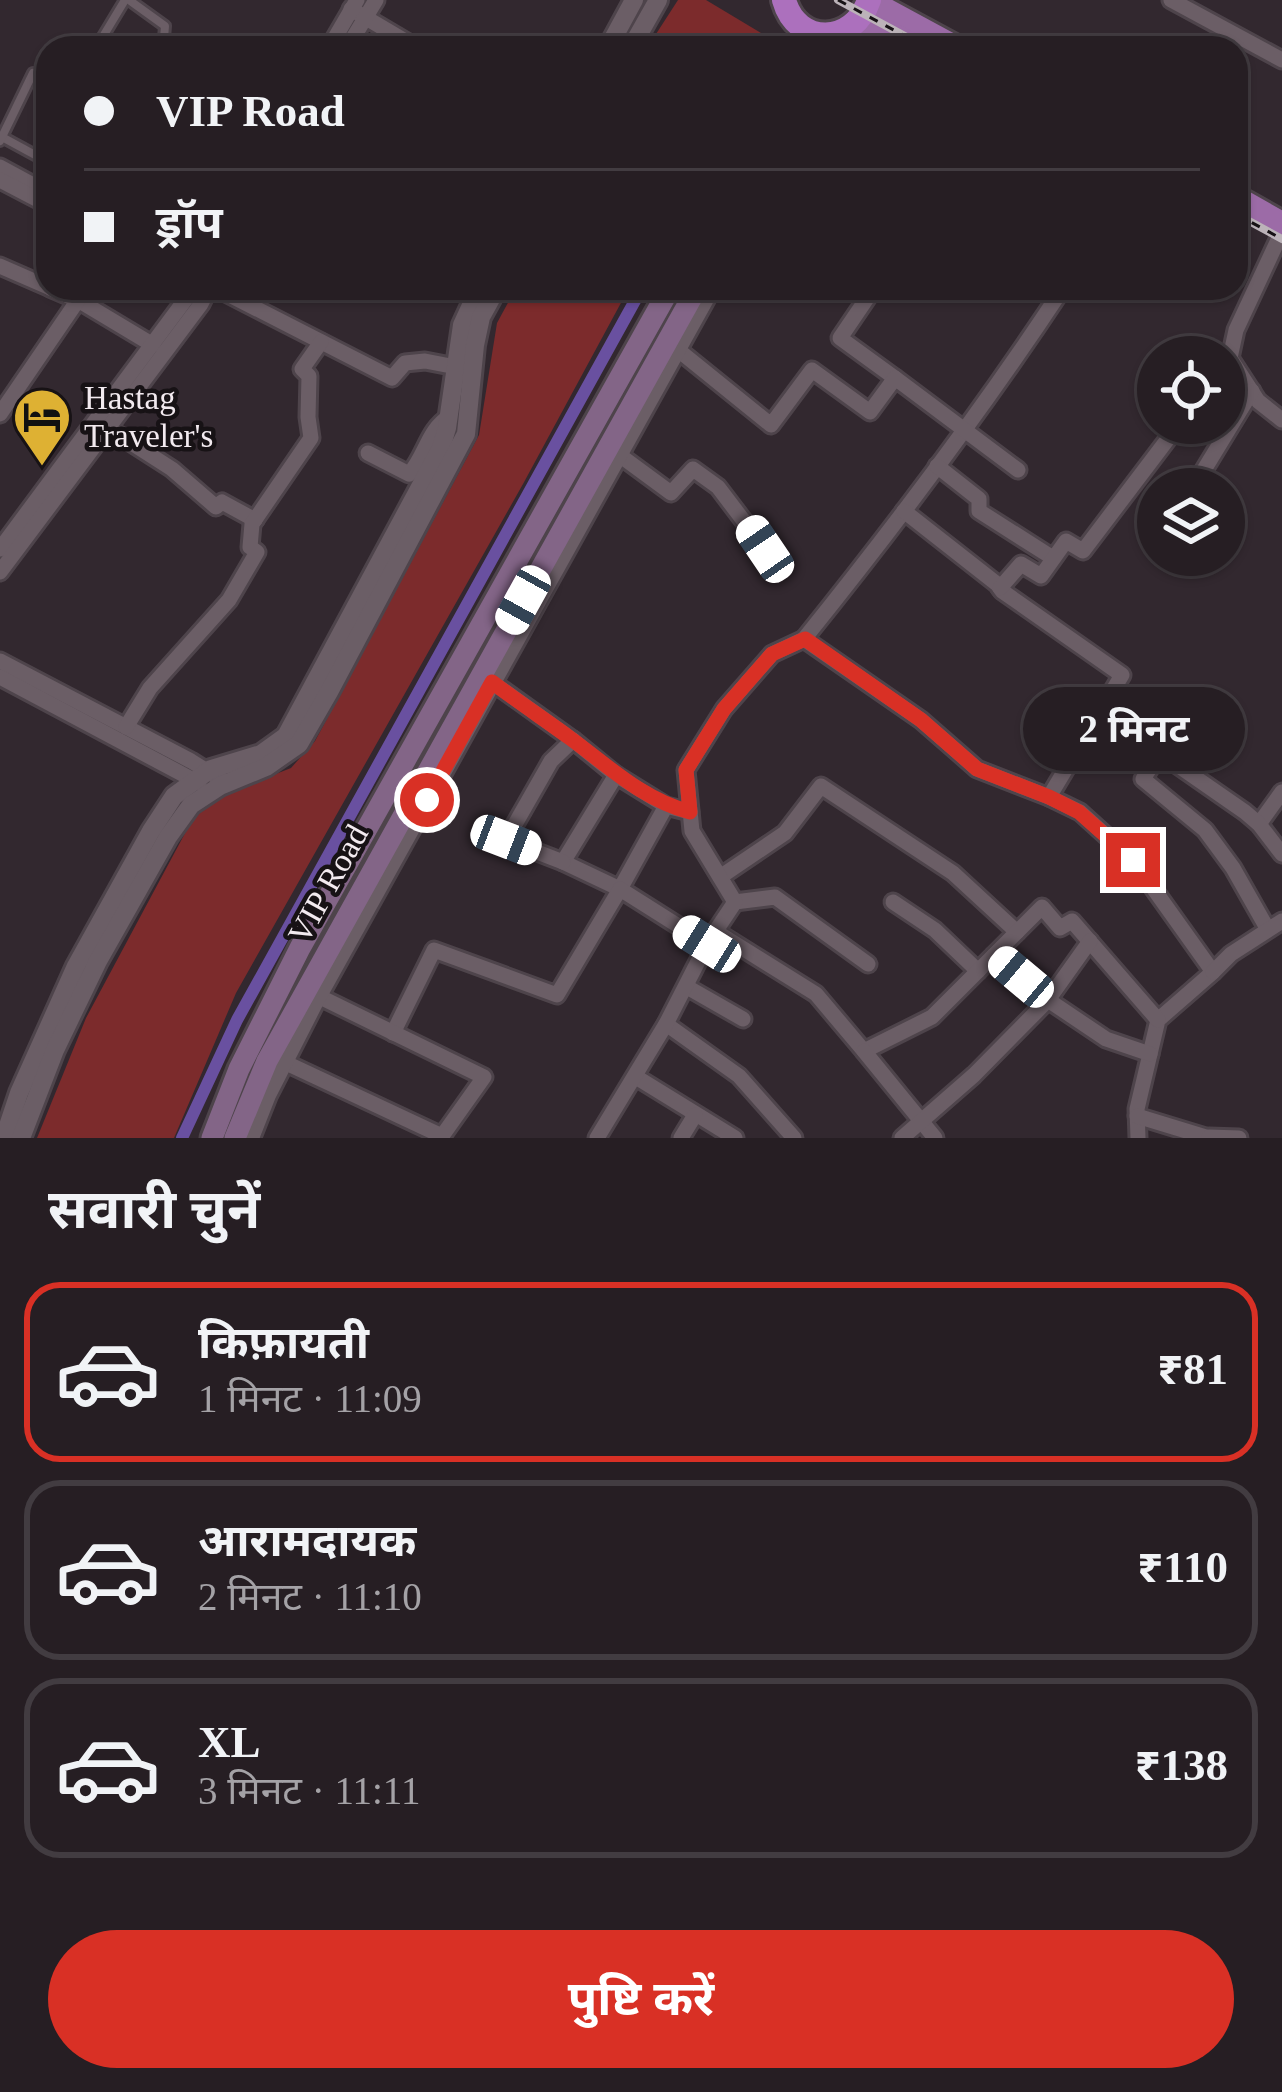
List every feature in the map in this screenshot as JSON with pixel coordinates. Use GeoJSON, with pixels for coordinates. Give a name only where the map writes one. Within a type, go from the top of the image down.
{"type":"FeatureCollection","features":[{"type":"Feature","properties":{"kind":"highway"},"geometry":{"type":"LineString","coordinates":[[782,2],[802,36]]}},
{"type":"Feature","properties":{"kind":"main road"},"geometry":{"type":"LineString","coordinates":[[848,27],[895,36]]}},
{"type":"Feature","properties":{"kind":"main road"},"geometry":{"type":"LineString","coordinates":[[848,27],[894,36]]}},
{"type":"Feature","properties":{"kind":"main road"},"geometry":{"type":"LineString","coordinates":[[1248,208],[1281,234]]}},
{"type":"Feature","properties":{"kind":"main road"},"geometry":{"type":"LineString","coordinates":[[1248,220],[1281,234]]}},
{"type":"Feature","properties":{"kind":"main road","name":"VIP Road"},"geometry":{"type":"LineString","coordinates":[[212,1138],[239,1069],[300,948],[663,300]]}},
{"type":"Feature","properties":{"kind":"main road","name":"VIP Road"},"geometry":{"type":"LineString","coordinates":[[235,1138],[267,1060],[583,505],[691,300]]}},
{"type":"Feature","properties":{"kind":"street"},"geometry":{"type":"LineString","coordinates":[[338,36],[358,9],[376,0]]}},
{"type":"Feature","properties":{"kind":"street"},"geometry":{"type":"LineString","coordinates":[[614,36],[634,0]]}},
{"type":"Feature","properties":{"kind":"street"},"geometry":{"type":"LineString","coordinates":[[638,36],[658,0]]}},
{"type":"Feature","properties":{"kind":"street"},"geometry":{"type":"LineString","coordinates":[[1171,0],[1238,36]]}},
{"type":"Feature","properties":{"kind":"street"},"geometry":{"type":"LineString","coordinates":[[358,9],[399,36]]}},
{"type":"Feature","properties":{"kind":"street"},"geometry":{"type":"LineString","coordinates":[[1248,42],[1282,60]]}},
{"type":"Feature","properties":{"kind":"street"},"geometry":{"type":"LineString","coordinates":[[0,167],[36,186]]}},
{"type":"Feature","properties":{"kind":"street"},"geometry":{"type":"LineString","coordinates":[[0,180],[36,199]]}},
{"type":"Feature","properties":{"kind":"street"},"geometry":{"type":"LineString","coordinates":[[1234,336],[1281,234]]}},
{"type":"Feature","properties":{"kind":"street"},"geometry":{"type":"LineString","coordinates":[[0,266],[36,282]]}},
{"type":"Feature","properties":{"kind":"street"},"geometry":{"type":"LineString","coordinates":[[0,414],[78,300],[153,345]]}},
{"type":"Feature","properties":{"kind":"street"},"geometry":{"type":"LineString","coordinates":[[0,549],[185,300]]}},
{"type":"Feature","properties":{"kind":"street"},"geometry":{"type":"LineString","coordinates":[[0,572],[204,300]]}},
{"type":"Feature","properties":{"kind":"street"},"geometry":{"type":"LineString","coordinates":[[237,300],[392,378],[405,362],[456,367]]}},
{"type":"Feature","properties":{"kind":"street"},"geometry":{"type":"LineString","coordinates":[[4,1138],[76,966],[174,796],[266,767],[298,744],[466,434],[456,407],[456,367],[462,325],[473,300]]}},
{"type":"Feature","properties":{"kind":"street"},"geometry":{"type":"LineString","coordinates":[[368,453],[409,474],[418,464],[440,422],[456,407],[481,316],[490,300]]}},
{"type":"Feature","properties":{"kind":"street","name":"VIP Road"},"geometry":{"type":"LineString","coordinates":[[250,1138],[318,996],[492,682],[583,505],[618,454],[705,300]]}},
{"type":"Feature","properties":{"kind":"street"},"geometry":{"type":"LineString","coordinates":[[866,300],[840,338],[1018,470]]}},
{"type":"Feature","properties":{"kind":"street"},"geometry":{"type":"LineString","coordinates":[[735,902],[692,831],[686,770],[724,709],[772,654],[805,639],[904,511],[1055,300]]}},
{"type":"Feature","properties":{"kind":"street"},"geometry":{"type":"LineString","coordinates":[[126,727],[150,688],[230,600],[257,552],[250,547],[252,524],[311,438],[310,376],[302,369],[321,342]]}},
{"type":"Feature","properties":{"kind":"street"},"geometry":{"type":"LineString","coordinates":[[676,349],[771,424],[812,370],[870,412],[895,378]]}},
{"type":"Feature","properties":{"kind":"street"},"geometry":{"type":"LineString","coordinates":[[1245,383],[1258,401],[1282,419]]}},
{"type":"Feature","properties":{"kind":"street"},"geometry":{"type":"LineString","coordinates":[[1205,468],[1252,391]]}},
{"type":"Feature","properties":{"kind":"street"},"geometry":{"type":"LineString","coordinates":[[108,428],[172,470],[216,507],[222,502],[255,520]]}},
{"type":"Feature","properties":{"kind":"street"},"geometry":{"type":"LineString","coordinates":[[1000,588],[1021,564],[1041,576],[1066,541],[1083,551],[1164,444]]}},
{"type":"Feature","properties":{"kind":"street"},"geometry":{"type":"LineString","coordinates":[[618,454],[670,493],[693,469],[718,488],[765,549]]}},
{"type":"Feature","properties":{"kind":"street"},"geometry":{"type":"LineString","coordinates":[[937,466],[979,499],[980,512],[1053,558]]}},
{"type":"Feature","properties":{"kind":"street"},"geometry":{"type":"LineString","coordinates":[[904,511],[1000,588],[1122,675],[1049,797]]}},
{"type":"Feature","properties":{"kind":"street"},"geometry":{"type":"LineString","coordinates":[[805,639],[921,720],[977,769],[1079,812],[1133,860],[1213,972]]}},
{"type":"Feature","properties":{"kind":"street"},"geometry":{"type":"LineString","coordinates":[[0,661],[71,707],[210,782]]}},
{"type":"Feature","properties":{"kind":"street"},"geometry":{"type":"LineString","coordinates":[[0,677],[126,727],[210,782]]}},
{"type":"Feature","properties":{"kind":"street"},"geometry":{"type":"LineString","coordinates":[[492,682],[616,775],[666,806],[690,812]]}},
{"type":"Feature","properties":{"kind":"street"},"geometry":{"type":"LineString","coordinates":[[573,740],[551,761],[506,840],[620,889],[816,994],[935,1138]]}},
{"type":"Feature","properties":{"kind":"street"},"geometry":{"type":"LineString","coordinates":[[1138,1138],[1137,1116],[1158,1020],[1232,954],[1274,925],[1205,830],[1143,779],[1160,753],[1245,812],[1282,854]]}},
{"type":"Feature","properties":{"kind":"street"},"geometry":{"type":"LineString","coordinates":[[563,862],[616,775]]}},
{"type":"Feature","properties":{"kind":"street"},"geometry":{"type":"LineString","coordinates":[[21,1138],[98,961],[168,837],[210,782]]}},
{"type":"Feature","properties":{"kind":"street"},"geometry":{"type":"LineString","coordinates":[[720,877],[785,833],[821,786],[953,873],[1017,932]]}},
{"type":"Feature","properties":{"kind":"street"},"geometry":{"type":"LineString","coordinates":[[1259,824],[1282,792]]}},
{"type":"Feature","properties":{"kind":"street"},"geometry":{"type":"LineString","coordinates":[[393,1033],[434,950],[557,995],[666,806]]}},
{"type":"Feature","properties":{"kind":"street"},"geometry":{"type":"LineString","coordinates":[[598,1138],[735,902],[775,897],[868,964]]}},
{"type":"Feature","properties":{"kind":"street"},"geometry":{"type":"LineString","coordinates":[[893,902],[935,930],[978,971]]}},
{"type":"Feature","properties":{"kind":"street"},"geometry":{"type":"LineString","coordinates":[[864,1051],[932,1017],[1042,907],[1060,928],[1072,921],[1158,1020]]}},
{"type":"Feature","properties":{"kind":"street"},"geometry":{"type":"LineString","coordinates":[[902,1138],[974,1076],[1048,1000],[1090,941]]}},
{"type":"Feature","properties":{"kind":"street"},"geometry":{"type":"LineString","coordinates":[[994,955],[1048,1000],[1106,1039],[1150,1054]]}},
{"type":"Feature","properties":{"kind":"street"},"geometry":{"type":"LineString","coordinates":[[686,987],[743,1019]]}},
{"type":"Feature","properties":{"kind":"street"},"geometry":{"type":"LineString","coordinates":[[284,1062],[444,1137],[484,1077],[318,996]]}},
{"type":"Feature","properties":{"kind":"street"},"geometry":{"type":"LineString","coordinates":[[666,1024],[739,1076],[794,1138]]}},
{"type":"Feature","properties":{"kind":"street"},"geometry":{"type":"LineString","coordinates":[[636,1077],[735,1138]]}},
{"type":"Feature","properties":{"kind":"street"},"geometry":{"type":"LineString","coordinates":[[681,1138],[695,1115]]}},
{"type":"Feature","properties":{"kind":"street"},"geometry":{"type":"LineString","coordinates":[[1137,1116],[1209,1137],[1239,1138]]}},
{"type":"Feature","properties":{"kind":"lane"},"geometry":{"type":"LineString","coordinates":[[104,36],[128,0],[165,26],[164,36]]}},
{"type":"Feature","properties":{"kind":"lane"},"geometry":{"type":"LineString","coordinates":[[36,74],[1,139],[36,156]]}},
{"type":"Feature","properties":{"kind":"shaded area"},"geometry":{"type":"Polygon","coordinates":[[[678,0],[706,0],[761,33],[761,36],[655,36],[678,0]]]}},
{"type":"Feature","properties":{"kind":"shaded area"},"geometry":{"type":"Polygon","coordinates":[[[509,300],[623,300],[236,993],[174,1138],[37,1138],[86,1018],[191,822],[214,798],[291,768],[315,741],[479,435],[497,323],[509,300]]]}},
{"type":"Feature","properties":{"kind":"waterway"},"geometry":{"type":"LineString","coordinates":[[182,1138],[237,1020],[635,300]]}},
{"type":"Feature","properties":{"kind":"railway"},"geometry":{"type":"LineString","coordinates":[[838,0],[905,36]]}},
{"type":"Feature","properties":{"kind":"railway"},"geometry":{"type":"LineString","coordinates":[[1248,221],[1282,239]]}},
{"type":"Feature","properties":{"kind":"place","name":"Hastag Traveler's"},"geometry":{"type":"Point","coordinates":[42,468]}},
{"type":"Feature","properties":{"kind":"route"},"geometry":{"type":"LineString","coordinates":[[427,800],[492,682],[616,775],[666,806],[690,812],[686,770],[724,709],[772,654],[805,639],[921,720],[977,769],[1079,812],[1133,860]]}}]}
